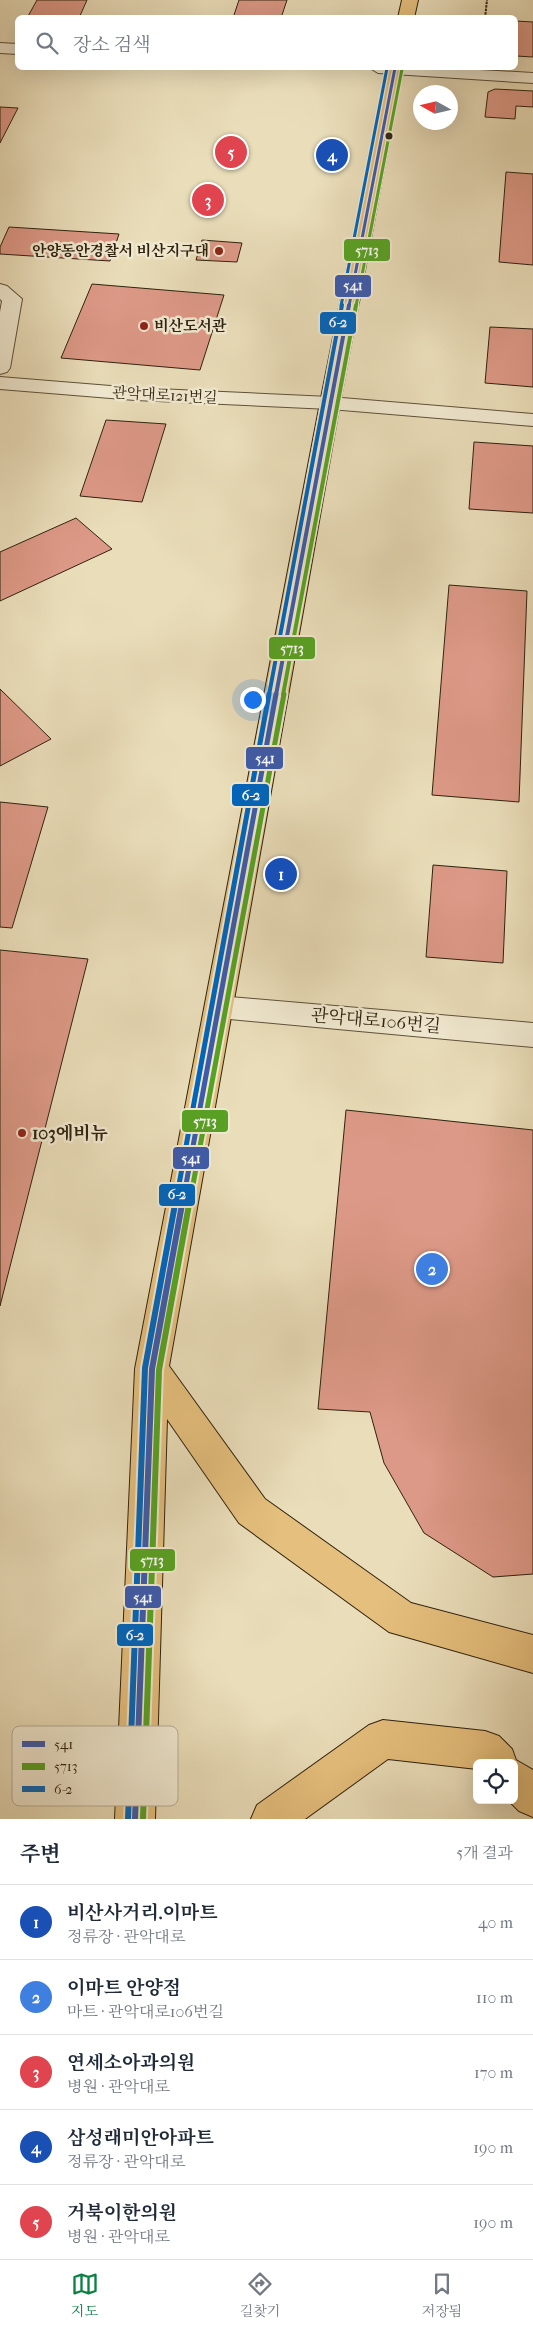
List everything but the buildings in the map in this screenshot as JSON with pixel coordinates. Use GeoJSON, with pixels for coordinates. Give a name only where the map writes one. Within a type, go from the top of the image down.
{"type":"FeatureCollection","features":[{"type":"Feature","properties":{"kind":"main road"},"geometry":{"type":"LineString","coordinates":[[407,15],[410,0]]}},
{"type":"Feature","properties":{"kind":"main road"},"geometry":{"type":"LineString","coordinates":[[139,1726],[152,1369],[330,403],[389,70]]}},
{"type":"Feature","properties":{"kind":"main road"},"geometry":{"type":"LineString","coordinates":[[152,1369],[252,1511],[402,1619],[533,1654]]}},
{"type":"Feature","properties":{"kind":"main road"},"geometry":{"type":"LineString","coordinates":[[271,1819],[383,1739],[484,1750],[494,1759]]}},
{"type":"Feature","properties":{"kind":"main road"},"geometry":{"type":"LineString","coordinates":[[518,1783],[533,1797]]}},
{"type":"Feature","properties":{"kind":"main road"},"geometry":{"type":"LineString","coordinates":[[135,1806],[135,1819]]}},
{"type":"Feature","properties":{"kind":"street"},"geometry":{"type":"LineString","coordinates":[[0,48],[15,49]]}},
{"type":"Feature","properties":{"kind":"street"},"geometry":{"type":"LineString","coordinates":[[418,70],[533,78]]}},
{"type":"Feature","properties":{"kind":"street"},"geometry":{"type":"LineString","coordinates":[[0,290],[12,300],[0,368]]}},
{"type":"Feature","properties":{"kind":"street","name":"관악대로121번길"},"geometry":{"type":"LineString","coordinates":[[0,383],[134,394],[330,403],[533,420]]}},
{"type":"Feature","properties":{"kind":"street","name":"관악대로106번길"},"geometry":{"type":"LineString","coordinates":[[219,1007],[533,1035]]}},
{"type":"Feature","properties":{"kind":"path"},"geometry":{"type":"LineString","coordinates":[[485,15],[487,0]]}},
{"type":"Feature","properties":{"kind":"transit line","name":"6-2"},"geometry":{"type":"LineString","coordinates":[[132,1726],[145,1368],[323,402],[387,70]]}},
{"type":"Feature","properties":{"kind":"transit line","name":"541"},"geometry":{"type":"LineString","coordinates":[[139,1726],[152,1369],[330,403],[395,70]]}},
{"type":"Feature","properties":{"kind":"transit line","name":"5713"},"geometry":{"type":"LineString","coordinates":[[146,1726],[159,1370],[337,404],[402,70]]}},
{"type":"Feature","properties":{"kind":"transit line","name":"6-2"},"geometry":{"type":"LineString","coordinates":[[128,1806],[128,1819]]}},
{"type":"Feature","properties":{"kind":"transit line","name":"541"},"geometry":{"type":"LineString","coordinates":[[135,1806],[135,1819]]}},
{"type":"Feature","properties":{"kind":"transit line","name":"5713"},"geometry":{"type":"LineString","coordinates":[[143,1806],[143,1819]]}},
{"type":"Feature","properties":{"kind":"place","name":"거북이한의원"},"geometry":{"type":"Point","coordinates":[231,152]}},
{"type":"Feature","properties":{"kind":"place","name":"삼성래미안아파트"},"geometry":{"type":"Point","coordinates":[332,155]}},
{"type":"Feature","properties":{"kind":"place","name":"연세소아과의원"},"geometry":{"type":"Point","coordinates":[208,200]}},
{"type":"Feature","properties":{"kind":"place","name":"안양동안경찰서 비산지구대"},"geometry":{"type":"Point","coordinates":[219,251]}},
{"type":"Feature","properties":{"kind":"place","name":"비산도서관"},"geometry":{"type":"Point","coordinates":[144,326]}},
{"type":"Feature","properties":{"kind":"place","name":"비산사거리.이마트"},"geometry":{"type":"Point","coordinates":[281,874]}},
{"type":"Feature","properties":{"kind":"place","name":"103에비뉴"},"geometry":{"type":"Point","coordinates":[22,1133]}},
{"type":"Feature","properties":{"kind":"place","name":"이마트 안양점"},"geometry":{"type":"Point","coordinates":[432,1269]}}]}
